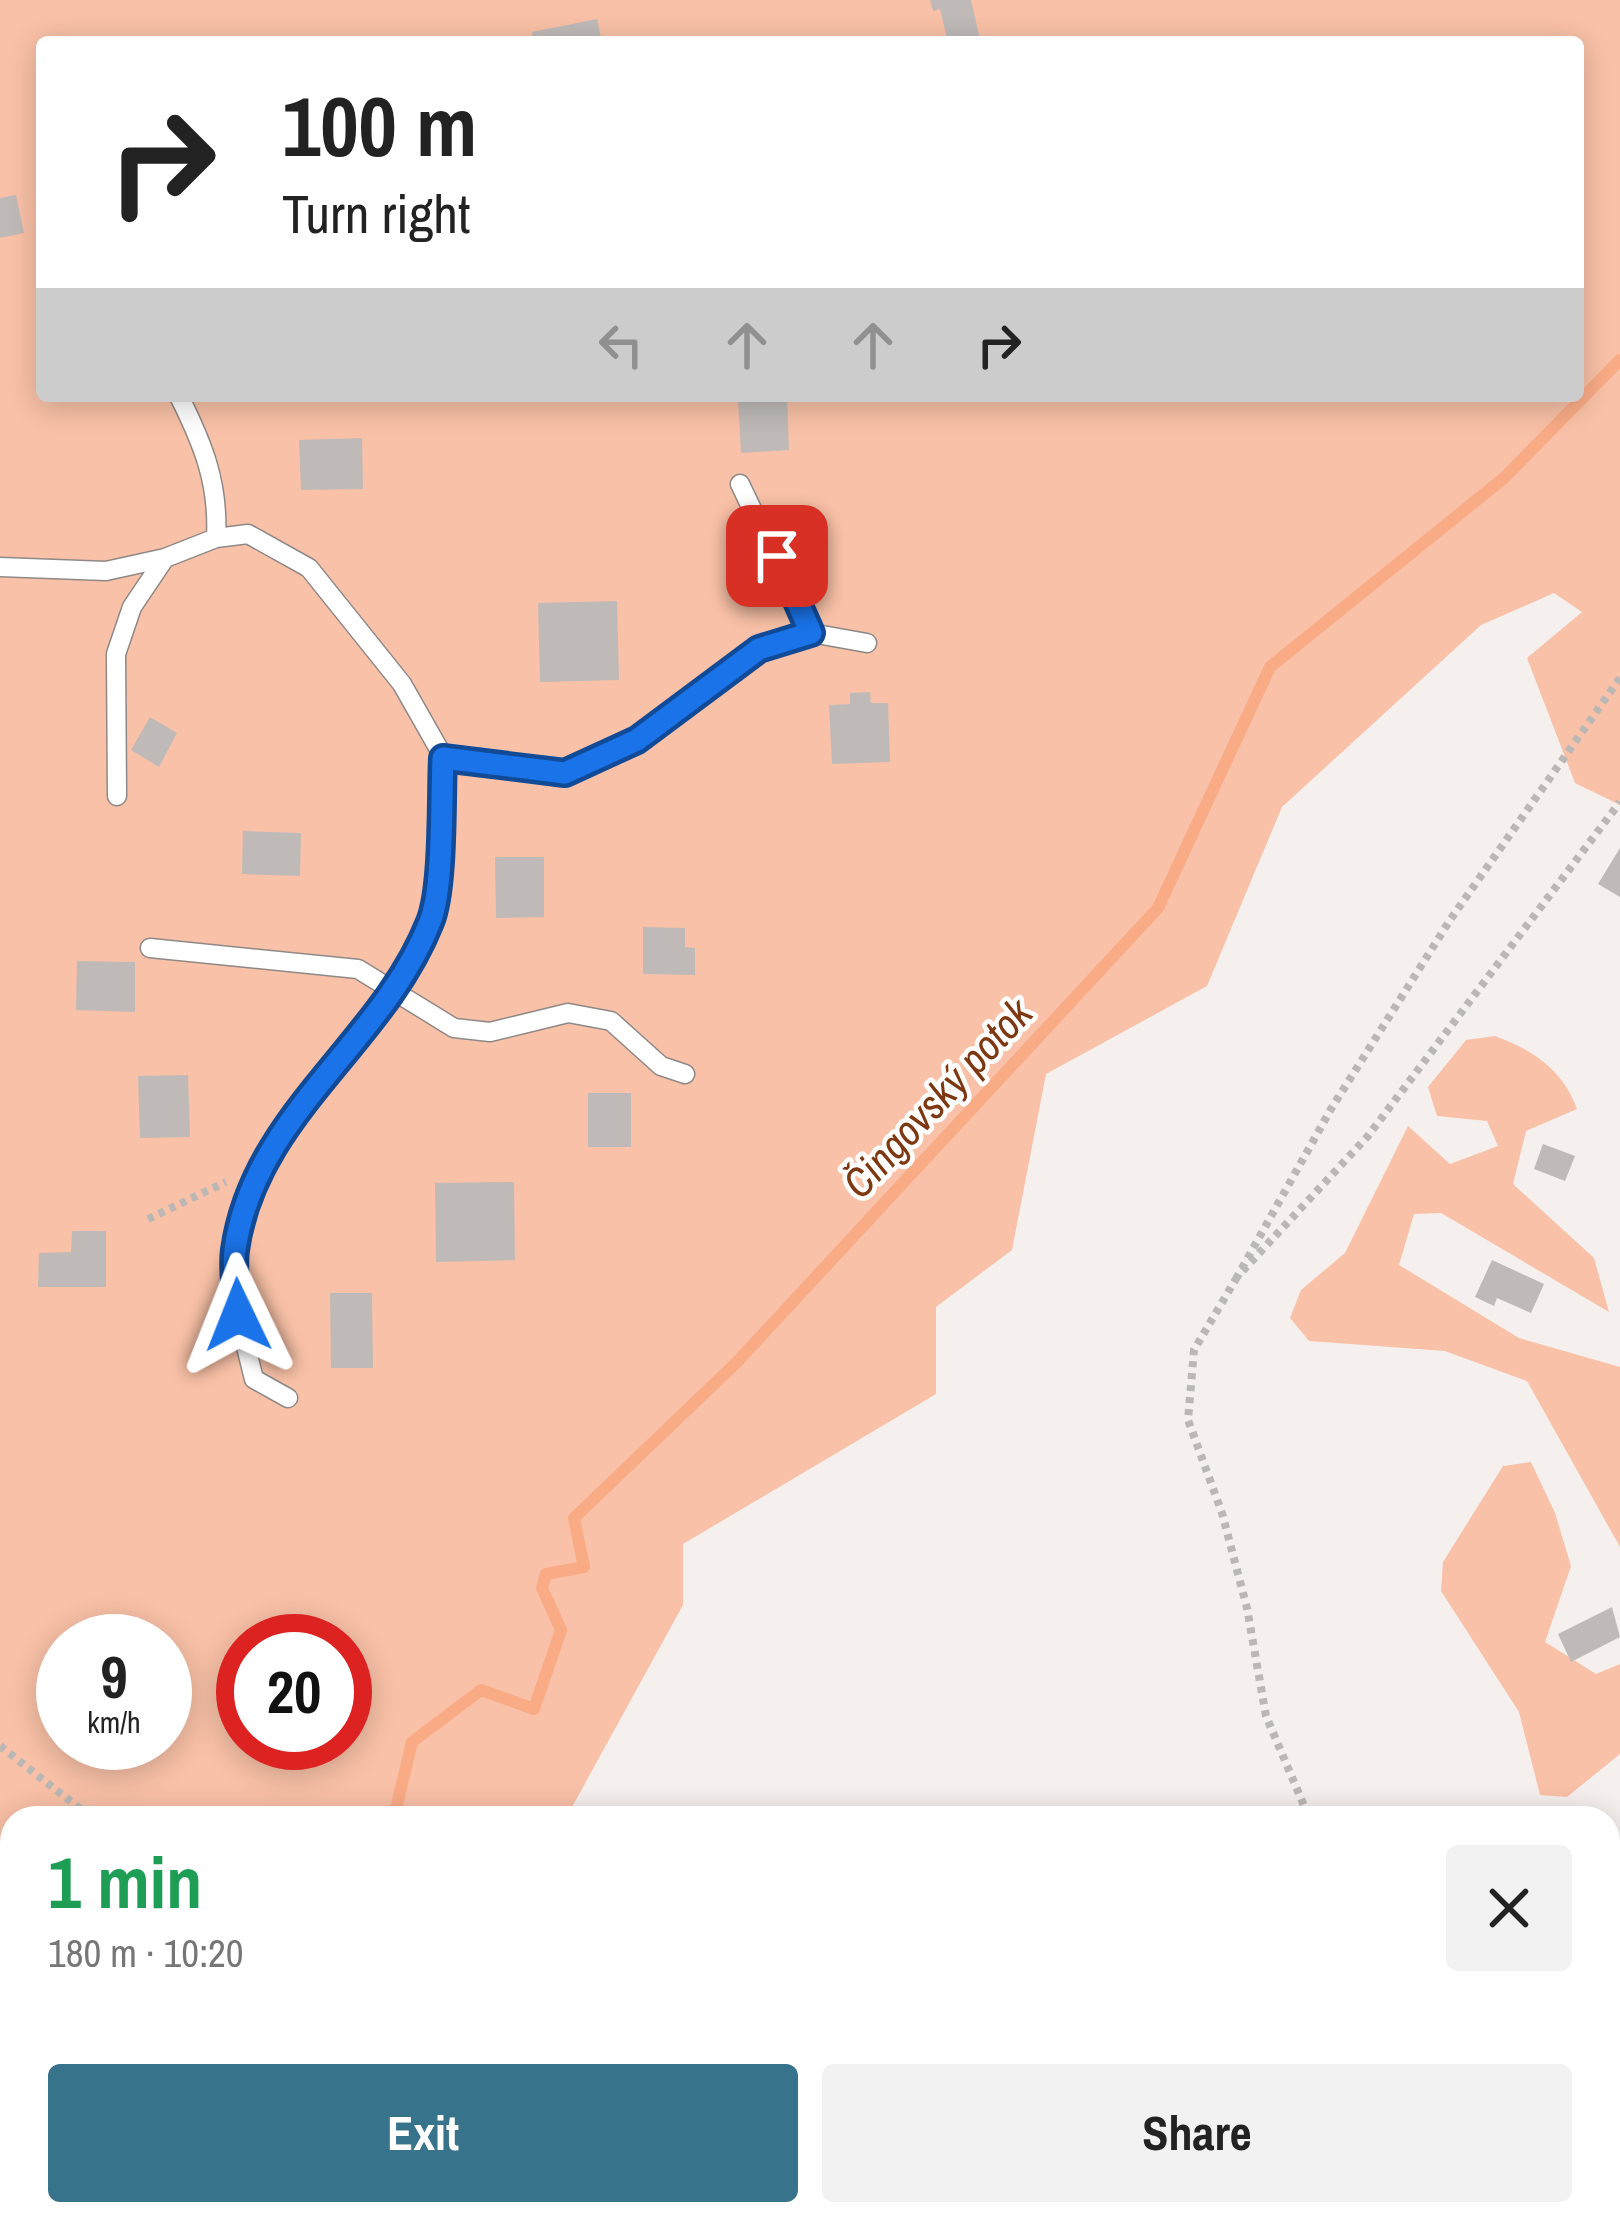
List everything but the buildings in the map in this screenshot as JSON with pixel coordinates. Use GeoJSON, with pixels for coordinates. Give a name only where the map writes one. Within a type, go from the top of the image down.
{"type":"FeatureCollection","features":[{"type":"Feature","properties":{"kind":"lane"},"geometry":{"type":"LineString","coordinates":[[181,402],[208,456],[218,503],[216,538]]}},
{"type":"Feature","properties":{"kind":"lane"},"geometry":{"type":"LineString","coordinates":[[740,484],[811,633]]}},
{"type":"Feature","properties":{"kind":"lane"},"geometry":{"type":"LineString","coordinates":[[0,567],[106,571],[165,558],[216,538],[248,534],[309,568],[402,683],[443,758],[433,917],[397,992],[289,1118],[260,1166],[235,1251],[238,1315],[254,1379],[288,1399]]}},
{"type":"Feature","properties":{"kind":"lane"},"geometry":{"type":"LineString","coordinates":[[116,796],[116,654],[132,607],[165,558]]}},
{"type":"Feature","properties":{"kind":"lane"},"geometry":{"type":"LineString","coordinates":[[443,758],[565,773],[637,740],[759,649],[811,633],[867,643]]}},
{"type":"Feature","properties":{"kind":"lane"},"geometry":{"type":"LineString","coordinates":[[150,949],[358,969],[454,1028],[490,1032],[568,1013],[611,1021],[661,1066],[685,1074]]}},
{"type":"Feature","properties":{"kind":"path"},"geometry":{"type":"LineString","coordinates":[[1304,1806],[1266,1716],[1237,1570],[1188,1420],[1194,1350],[1331,1109],[1450,920],[1620,679]]}},
{"type":"Feature","properties":{"kind":"path"},"geometry":{"type":"LineString","coordinates":[[1237,1277],[1368,1136],[1620,802]]}},
{"type":"Feature","properties":{"kind":"path"},"geometry":{"type":"LineString","coordinates":[[148,1219],[260,1166]]}},
{"type":"Feature","properties":{"kind":"path"},"geometry":{"type":"LineString","coordinates":[[0,1746],[77,1806]]}},
{"type":"Feature","properties":{"kind":"shaded area"},"geometry":{"type":"Polygon","coordinates":[[[0,0],[1620,0],[1620,805],[1575,783],[1527,658],[1582,612],[1554,593],[1481,625],[1282,807],[1207,986],[1046,1074],[1012,1250],[936,1307],[936,1394],[683,1544],[683,1605],[573,1806],[0,1806],[0,0]]]}},
{"type":"Feature","properties":{"kind":"shaded area"},"geometry":{"type":"Polygon","coordinates":[[[1495,1036],[1545,1063],[1564,1083],[1577,1109],[1526,1131],[1513,1184],[1594,1258],[1609,1312],[1441,1213],[1414,1214],[1399,1265],[1519,1338],[1620,1367],[1620,1547],[1527,1381],[1445,1351],[1309,1341],[1290,1318],[1301,1290],[1345,1253],[1408,1126],[1450,1164],[1498,1146],[1487,1121],[1437,1116],[1428,1087],[1466,1040],[1495,1036]]]}},
{"type":"Feature","properties":{"kind":"shaded area"},"geometry":{"type":"Polygon","coordinates":[[[1531,1462],[1555,1513],[1571,1566],[1545,1642],[1596,1674],[1620,1664],[1620,1754],[1567,1797],[1540,1795],[1519,1712],[1441,1591],[1443,1562],[1503,1466],[1531,1462]]]}},
{"type":"Feature","properties":{"kind":"waterway","name":"Čingovský potok"},"geometry":{"type":"LineString","coordinates":[[1584,397],[1620,360]]}},
{"type":"Feature","properties":{"kind":"waterway","name":"Čingovský potok"},"geometry":{"type":"LineString","coordinates":[[397,1806],[412,1742],[481,1690],[534,1709],[561,1630],[542,1588],[546,1574],[584,1567],[574,1518],[736,1363],[1158,908],[1270,667],[1504,478],[1579,402]]}},
{"type":"Feature","properties":{"kind":"route"},"geometry":{"type":"LineString","coordinates":[[238,1315],[235,1251],[260,1166],[289,1118],[397,992],[433,917],[443,758],[565,773],[637,740],[759,649],[811,633],[777,556]]}}]}
